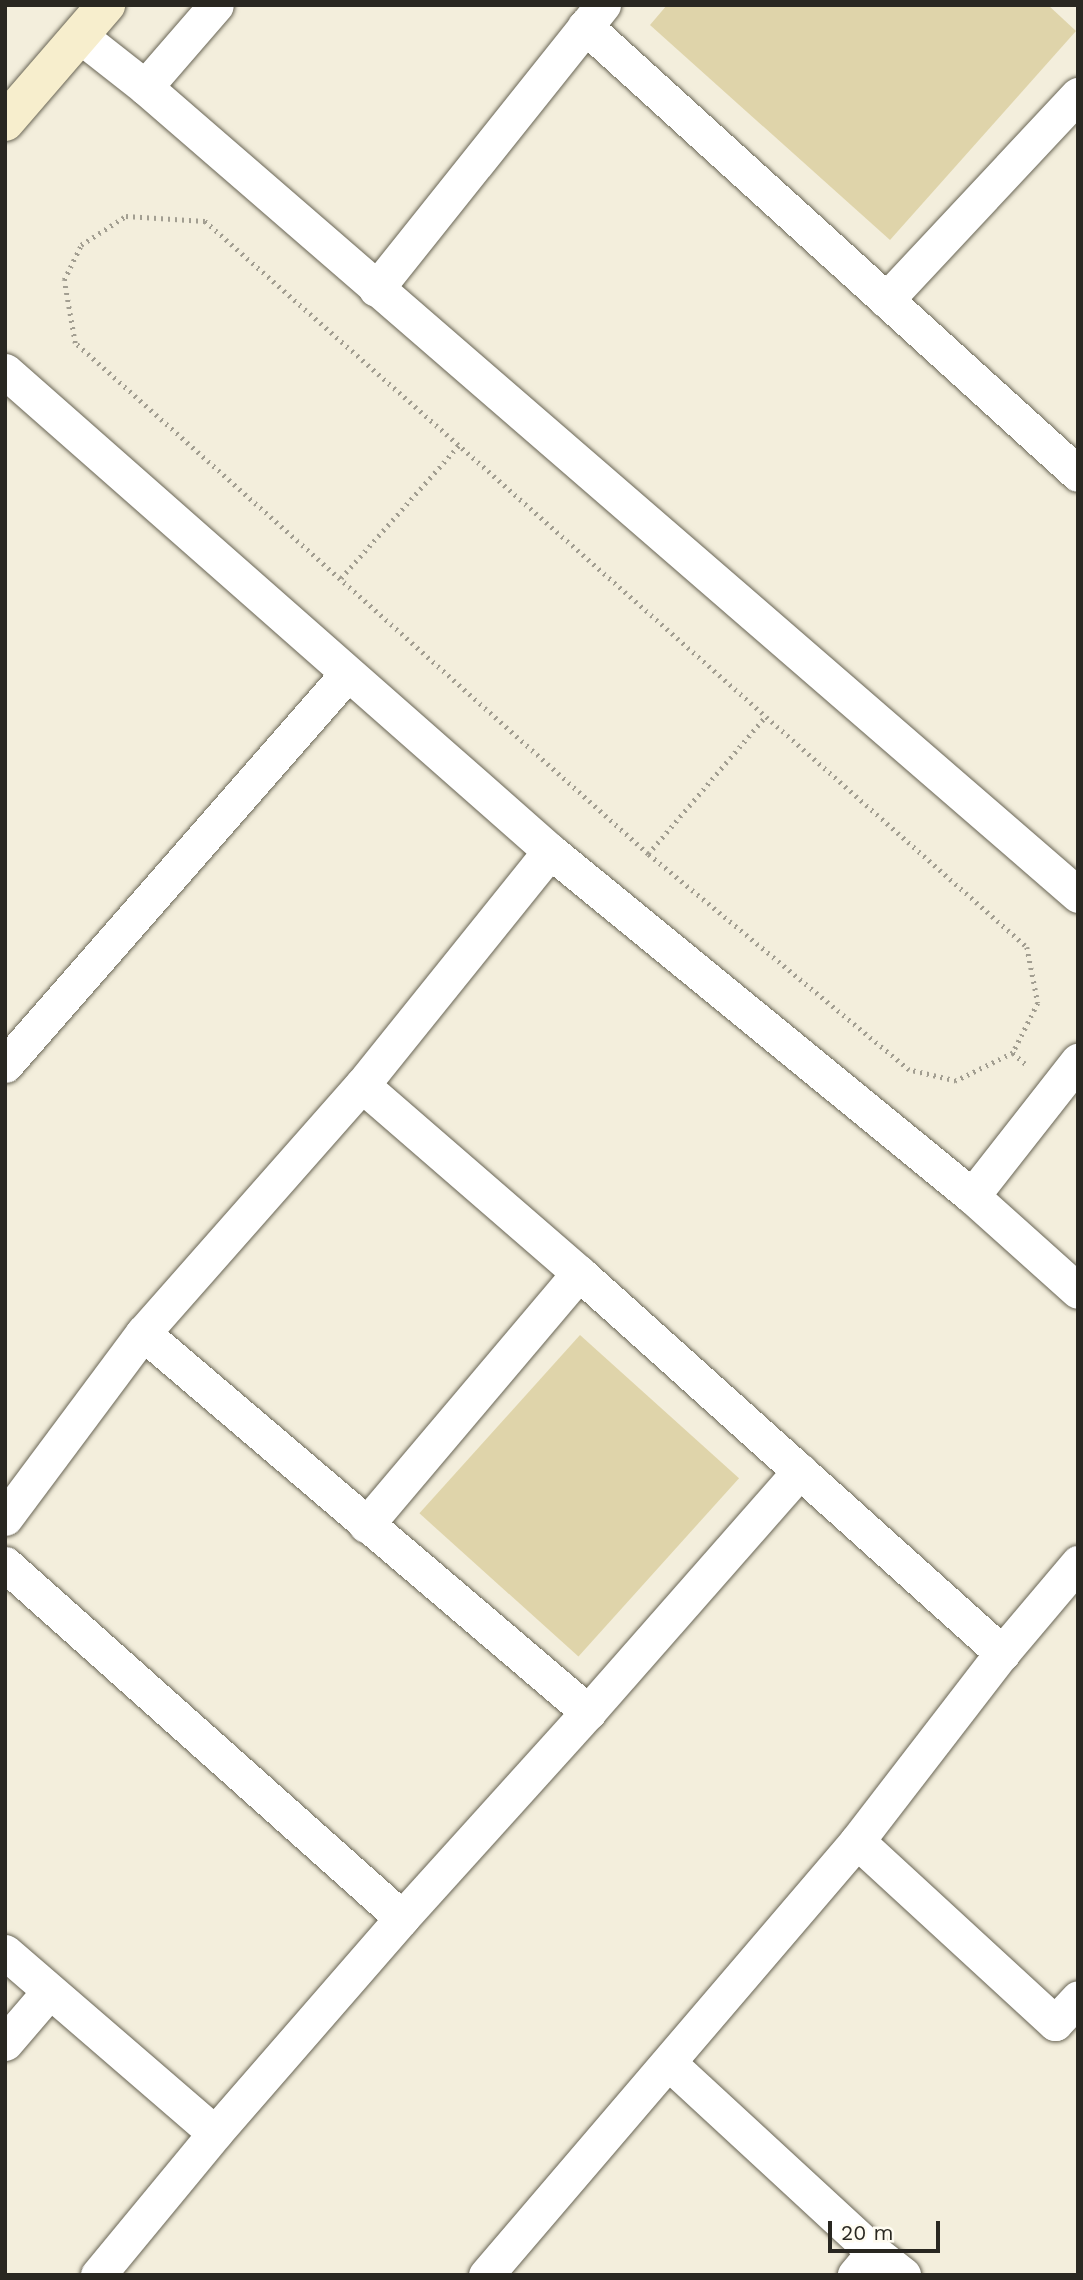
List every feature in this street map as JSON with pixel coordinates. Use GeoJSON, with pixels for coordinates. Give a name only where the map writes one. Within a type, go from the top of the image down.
{"type":"FeatureCollection","features":[{"type":"Feature","properties":{"kind":"main road"},"geometry":{"type":"LineString","coordinates":[[5,122],[106,5]]}},
{"type":"Feature","properties":{"kind":"street"},"geometry":{"type":"LineString","coordinates":[[145,86],[216,5]]}},
{"type":"Feature","properties":{"kind":"street"},"geometry":{"type":"LineString","coordinates":[[376,289],[594,16],[886,300],[1078,474]]}},
{"type":"Feature","properties":{"kind":"street"},"geometry":{"type":"LineString","coordinates":[[79,35],[145,86],[1078,895]]}},
{"type":"Feature","properties":{"kind":"street"},"geometry":{"type":"LineString","coordinates":[[886,300],[1078,95]]}},
{"type":"Feature","properties":{"kind":"street"},"geometry":{"type":"LineString","coordinates":[[5,371],[550,851],[972,1196],[1078,1291]]}},
{"type":"Feature","properties":{"kind":"street"},"geometry":{"type":"LineString","coordinates":[[5,1065],[347,674]]}},
{"type":"Feature","properties":{"kind":"street"},"geometry":{"type":"LineString","coordinates":[[5,1518],[143,1333],[362,1085],[550,851]]}},
{"type":"Feature","properties":{"kind":"street"},"geometry":{"type":"LineString","coordinates":[[972,1196],[1078,1061]]}},
{"type":"Feature","properties":{"kind":"street"},"geometry":{"type":"LineString","coordinates":[[362,1085],[579,1273],[1002,1653]]}},
{"type":"Feature","properties":{"kind":"street"},"geometry":{"type":"LineString","coordinates":[[366,1525],[579,1273]]}},
{"type":"Feature","properties":{"kind":"street"},"geometry":{"type":"LineString","coordinates":[[143,1333],[588,1712]]}},
{"type":"Feature","properties":{"kind":"street"},"geometry":{"type":"LineString","coordinates":[[99,2275],[215,2133],[402,1918],[800,1471]]}},
{"type":"Feature","properties":{"kind":"street"},"geometry":{"type":"LineString","coordinates":[[486,2275],[670,2064],[857,1841],[1002,1653],[1078,1563]]}},
{"type":"Feature","properties":{"kind":"street"},"geometry":{"type":"LineString","coordinates":[[5,1564],[402,1918]]}},
{"type":"Feature","properties":{"kind":"street"},"geometry":{"type":"LineString","coordinates":[[857,1841],[1070,2021]]}},
{"type":"Feature","properties":{"kind":"street"},"geometry":{"type":"LineString","coordinates":[[5,1952],[47,1993],[215,2133]]}},
{"type":"Feature","properties":{"kind":"street"},"geometry":{"type":"LineString","coordinates":[[5,2043],[47,1993]]}},
{"type":"Feature","properties":{"kind":"street"},"geometry":{"type":"LineString","coordinates":[[670,2064],[865,2263],[903,2275]]}},
{"type":"Feature","properties":{"kind":"path"},"geometry":{"type":"LineString","coordinates":[[126,216],[205,221],[1027,947],[1038,1003],[1013,1053],[956,1081],[909,1070],[648,854],[341,578],[75,343],[64,280],[81,245],[126,216]]}},
{"type":"Feature","properties":{"kind":"path"},"geometry":{"type":"LineString","coordinates":[[341,578],[460,444]]}},
{"type":"Feature","properties":{"kind":"path"},"geometry":{"type":"LineString","coordinates":[[648,854],[765,718]]}},
{"type":"Feature","properties":{"kind":"shaded area"},"geometry":{"type":"Polygon","coordinates":[[[667,5],[1048,5],[1076,31],[890,240],[650,25],[667,5]]]}},
{"type":"Feature","properties":{"kind":"shaded area"},"geometry":{"type":"Polygon","coordinates":[[[580,1335],[739,1478],[578,1657],[419,1513],[580,1335]]]}}]}
